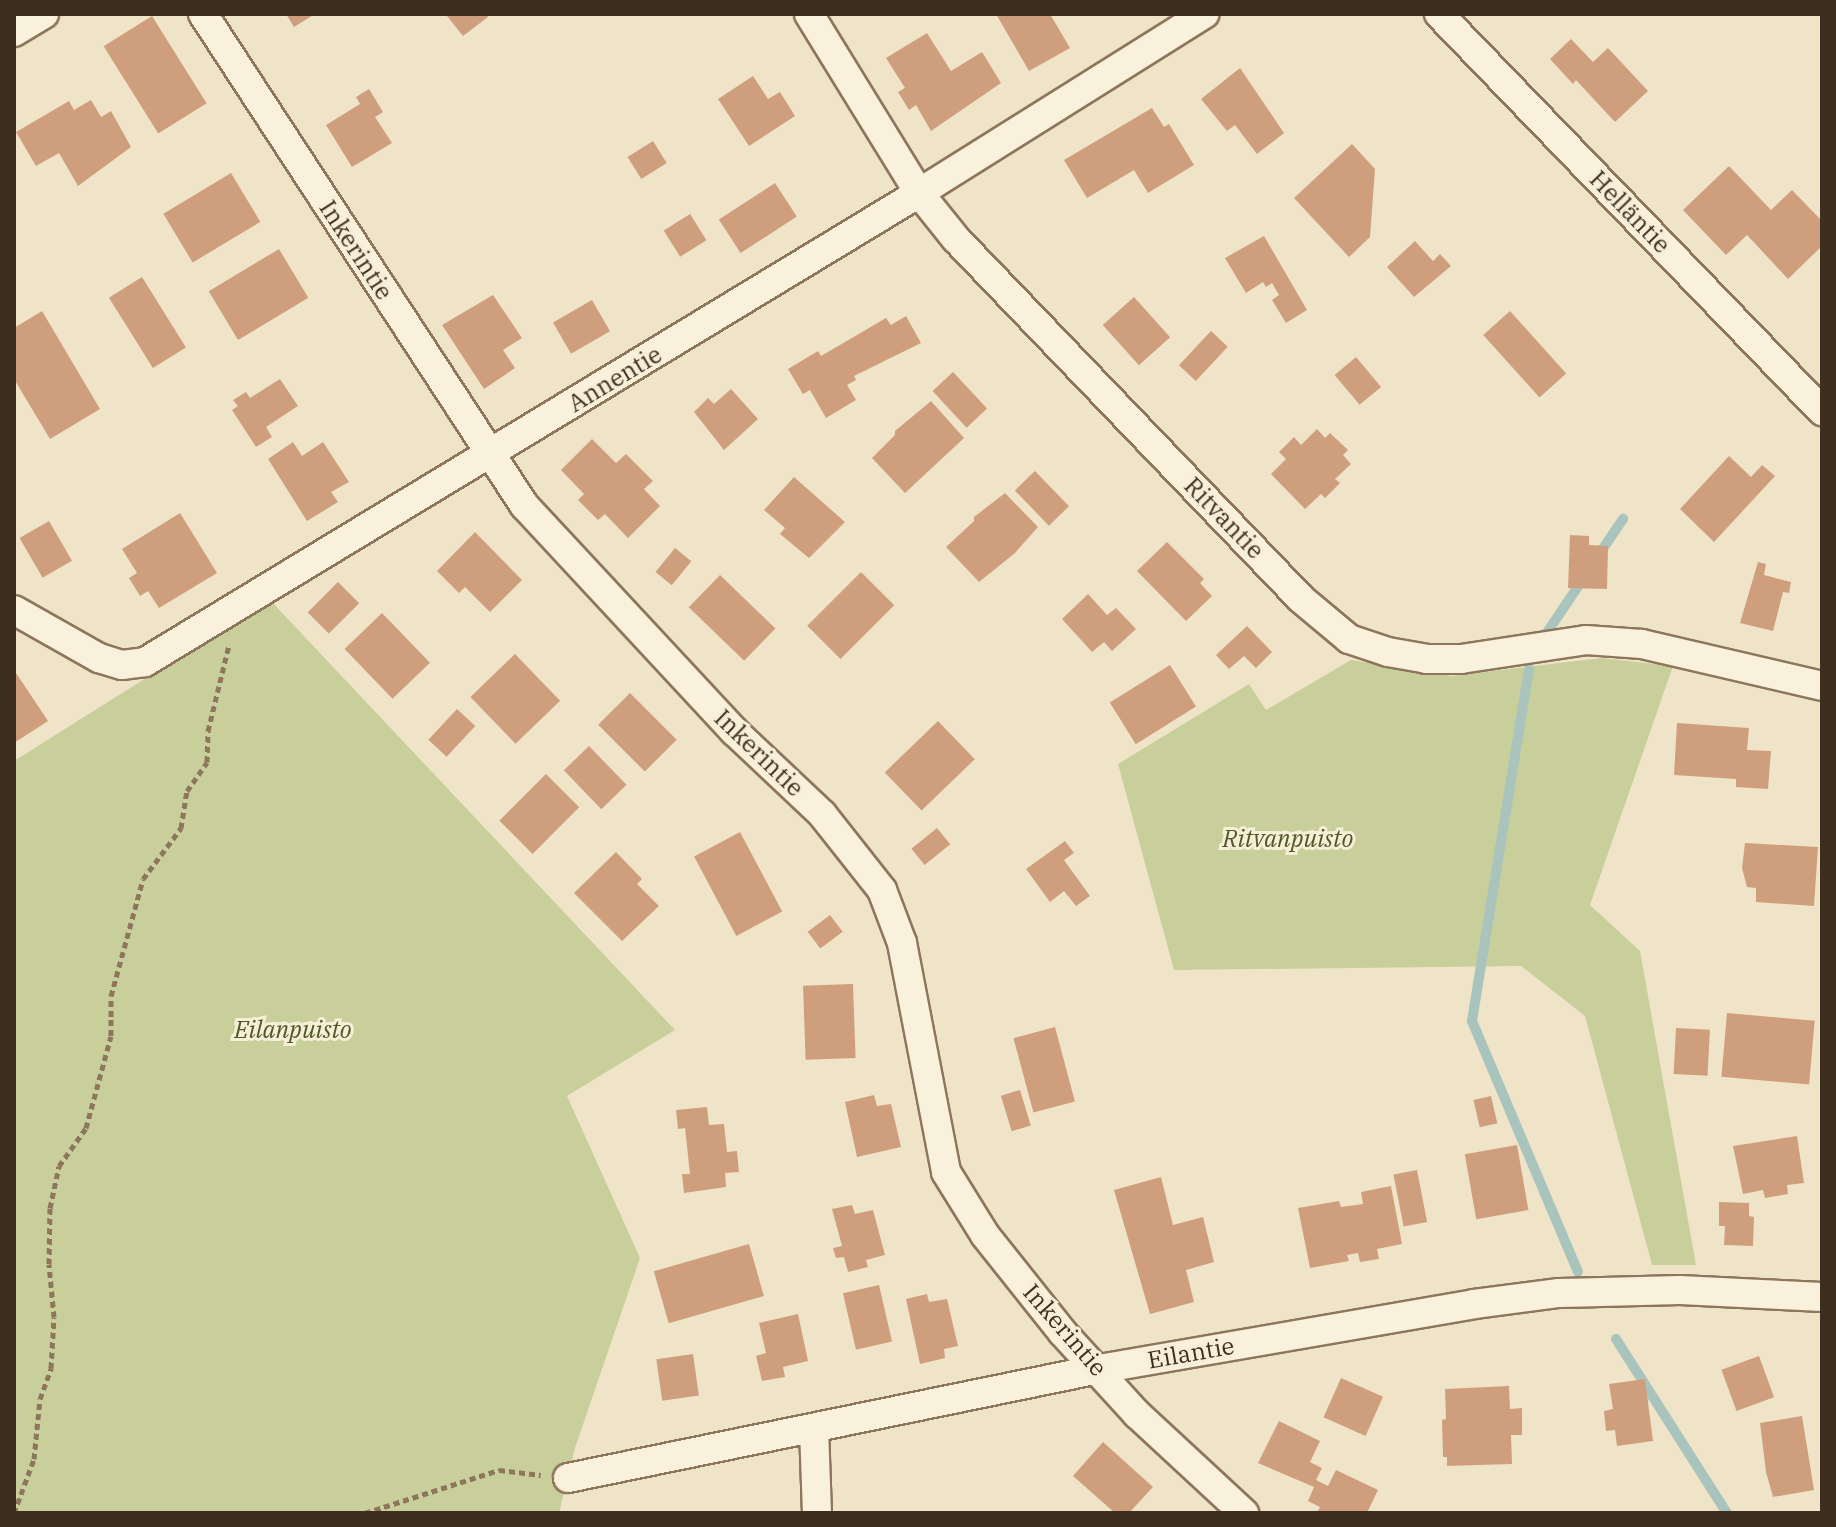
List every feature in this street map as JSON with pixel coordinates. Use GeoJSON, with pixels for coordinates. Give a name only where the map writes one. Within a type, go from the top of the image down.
{"type":"FeatureCollection","features":[{"type":"Feature","properties":{"kind":"street"},"geometry":{"type":"LineString","coordinates":[[14,32],[44,14]]}},
{"type":"Feature","properties":{"kind":"street","name":"Inkerintie"},"geometry":{"type":"LineString","coordinates":[[203,14],[489,456],[524,505],[734,731],[822,814],[882,890],[902,943],[946,1172],[985,1235],[1063,1333],[1137,1414],[1244,1513]]}},
{"type":"Feature","properties":{"kind":"street","name":"Ritvantie"},"geometry":{"type":"LineString","coordinates":[[809,14],[919,193],[956,239],[1300,598],[1349,639],[1388,652],[1426,659],[1461,659],[1586,640],[1642,644],[1822,686]]}},
{"type":"Feature","properties":{"kind":"street","name":"Annentie"},"geometry":{"type":"LineString","coordinates":[[14,610],[99,658],[122,665],[145,662],[919,193],[1204,14]]}},
{"type":"Feature","properties":{"kind":"street","name":"Helläntie"},"geometry":{"type":"LineString","coordinates":[[1439,14],[1822,411]]}},
{"type":"Feature","properties":{"kind":"street","name":"Eilantie"},"geometry":{"type":"LineString","coordinates":[[568,1478],[1099,1369],[1474,1304],[1559,1293],[1680,1290],[1822,1297]]}},
{"type":"Feature","properties":{"kind":"street"},"geometry":{"type":"LineString","coordinates":[[814,1428],[817,1513]]}},
{"type":"Feature","properties":{"kind":"path"},"geometry":{"type":"LineString","coordinates":[[14,1513],[34,1459],[40,1399],[51,1368],[54,1317],[49,1264],[50,1208],[59,1166],[86,1128],[111,1036],[111,996],[143,879],[181,828],[187,791],[207,762],[208,731],[240,606]]}},
{"type":"Feature","properties":{"kind":"path"},"geometry":{"type":"LineString","coordinates":[[365,1513],[499,1470],[568,1478]]}},
{"type":"Feature","properties":{"kind":"green space","name":"Eilanpuisto"},"geometry":{"type":"Polygon","coordinates":[[[270,600],[675,1030],[567,1096],[640,1258],[575,1448],[559,1513],[14,1513],[14,761],[270,600]]]}},
{"type":"Feature","properties":{"kind":"green space","name":"Ritvanpuisto"},"geometry":{"type":"Polygon","coordinates":[[[1601,658],[1673,666],[1590,905],[1640,951],[1696,1265],[1652,1265],[1585,1016],[1521,966],[1174,970],[1118,764],[1249,684],[1266,710],[1351,660],[1452,676],[1601,658]]]}},
{"type":"Feature","properties":{"kind":"building"},"geometry":{"type":"Polygon","coordinates":[[[286,14],[315,14],[294,27],[286,14]]]}},
{"type":"Feature","properties":{"kind":"building"},"geometry":{"type":"Polygon","coordinates":[[[486,14],[488,17],[463,36],[447,16],[486,14]]]}},
{"type":"Feature","properties":{"kind":"building"},"geometry":{"type":"Polygon","coordinates":[[[996,14],[1050,14],[1070,48],[1029,71],[996,14]]]}},
{"type":"Feature","properties":{"kind":"building"},"geometry":{"type":"Polygon","coordinates":[[[152,16],[207,103],[158,134],[104,46],[152,16]]]}},
{"type":"Feature","properties":{"kind":"building"},"geometry":{"type":"Polygon","coordinates":[[[927,33],[951,71],[982,52],[1001,83],[931,131],[916,105],[909,110],[898,92],[905,88],[886,58],[927,33]]]}},
{"type":"Feature","properties":{"kind":"building"},"geometry":{"type":"Polygon","coordinates":[[[1571,39],[1593,62],[1608,48],[1648,91],[1615,122],[1576,80],[1573,84],[1550,59],[1571,39]]]}},
{"type":"Feature","properties":{"kind":"building"},"geometry":{"type":"Polygon","coordinates":[[[1240,68],[1284,133],[1257,154],[1235,125],[1227,131],[1201,99],[1240,68]]]}},
{"type":"Feature","properties":{"kind":"building"},"geometry":{"type":"Polygon","coordinates":[[[753,76],[768,99],[780,92],[795,116],[749,146],[718,99],[753,76]]]}},
{"type":"Feature","properties":{"kind":"building"},"geometry":{"type":"Polygon","coordinates":[[[369,89],[383,112],[375,117],[392,143],[352,167],[326,125],[360,104],[356,97],[369,89]]]}},
{"type":"Feature","properties":{"kind":"building"},"geometry":{"type":"Polygon","coordinates":[[[91,100],[101,117],[111,111],[131,147],[78,186],[59,153],[36,166],[16,132],[69,101],[74,110],[91,100]]]}},
{"type":"Feature","properties":{"kind":"building"},"geometry":{"type":"Polygon","coordinates":[[[1152,108],[1164,127],[1169,124],[1194,165],[1148,193],[1134,170],[1087,198],[1064,160],[1152,108]]]}},
{"type":"Feature","properties":{"kind":"building"},"geometry":{"type":"Polygon","coordinates":[[[653,141],[667,163],[641,179],[628,157],[653,141]]]}},
{"type":"Feature","properties":{"kind":"building"},"geometry":{"type":"Polygon","coordinates":[[[1352,144],[1375,169],[1370,237],[1349,257],[1294,198],[1352,144]]]}},
{"type":"Feature","properties":{"kind":"building"},"geometry":{"type":"Polygon","coordinates":[[[1729,166],[1771,210],[1792,190],[1822,221],[1822,246],[1788,279],[1747,235],[1726,255],[1683,210],[1729,166]]]}},
{"type":"Feature","properties":{"kind":"building"},"geometry":{"type":"Polygon","coordinates":[[[231,173],[260,222],[193,263],[163,214],[231,173]]]}},
{"type":"Feature","properties":{"kind":"building"},"geometry":{"type":"Polygon","coordinates":[[[775,183],[797,217],[741,253],[719,219],[775,183]]]}},
{"type":"Feature","properties":{"kind":"building"},"geometry":{"type":"Polygon","coordinates":[[[690,214],[706,240],[680,257],[664,230],[690,214]]]}},
{"type":"Feature","properties":{"kind":"building"},"geometry":{"type":"Polygon","coordinates":[[[1264,236],[1307,310],[1286,323],[1272,300],[1279,295],[1272,283],[1266,287],[1263,282],[1246,293],[1225,258],[1264,236]]]}},
{"type":"Feature","properties":{"kind":"building"},"geometry":{"type":"Polygon","coordinates":[[[1415,241],[1433,261],[1440,254],[1451,266],[1414,297],[1387,267],[1415,241]]]}},
{"type":"Feature","properties":{"kind":"building"},"geometry":{"type":"Polygon","coordinates":[[[279,249],[308,298],[238,340],[209,291],[279,249]]]}},
{"type":"Feature","properties":{"kind":"building"},"geometry":{"type":"Polygon","coordinates":[[[142,277],[186,347],[153,368],[109,298],[142,277]]]}},
{"type":"Feature","properties":{"kind":"building"},"geometry":{"type":"Polygon","coordinates":[[[493,295],[522,338],[503,350],[515,368],[484,389],[442,325],[493,295]]]}},
{"type":"Feature","properties":{"kind":"building"},"geometry":{"type":"Polygon","coordinates":[[[1134,297],[1170,337],[1139,365],[1103,325],[1134,297]]]}},
{"type":"Feature","properties":{"kind":"building"},"geometry":{"type":"Polygon","coordinates":[[[592,300],[610,331],[571,354],[553,322],[592,300]]]}},
{"type":"Feature","properties":{"kind":"building"},"geometry":{"type":"Polygon","coordinates":[[[42,311],[100,409],[50,439],[14,379],[14,328],[42,311]]]}},
{"type":"Feature","properties":{"kind":"building"},"geometry":{"type":"Polygon","coordinates":[[[1510,311],[1566,373],[1539,398],[1483,335],[1510,311]]]}},
{"type":"Feature","properties":{"kind":"building"},"geometry":{"type":"Polygon","coordinates":[[[906,316],[921,343],[854,376],[856,380],[847,385],[856,400],[826,418],[810,390],[803,394],[788,369],[818,351],[821,356],[886,318],[891,325],[906,316]]]}},
{"type":"Feature","properties":{"kind":"building"},"geometry":{"type":"Polygon","coordinates":[[[1211,331],[1228,347],[1196,381],[1179,365],[1211,331]]]}},
{"type":"Feature","properties":{"kind":"building"},"geometry":{"type":"Polygon","coordinates":[[[1356,357],[1381,387],[1360,405],[1335,375],[1356,357]]]}},
{"type":"Feature","properties":{"kind":"building"},"geometry":{"type":"Polygon","coordinates":[[[953,372],[987,409],[967,428],[933,391],[953,372]]]}},
{"type":"Feature","properties":{"kind":"building"},"geometry":{"type":"Polygon","coordinates":[[[280,379],[298,406],[266,427],[272,437],[256,447],[232,410],[238,406],[233,400],[246,392],[250,398],[280,379]]]}},
{"type":"Feature","properties":{"kind":"building"},"geometry":{"type":"Polygon","coordinates":[[[731,389],[758,419],[724,450],[694,412],[708,398],[714,404],[731,389]]]}},
{"type":"Feature","properties":{"kind":"building"},"geometry":{"type":"Polygon","coordinates":[[[931,401],[964,438],[905,493],[872,458],[895,435],[895,431],[931,401]]]}},
{"type":"Feature","properties":{"kind":"building"},"geometry":{"type":"Polygon","coordinates":[[[1317,429],[1325,438],[1330,433],[1348,450],[1343,455],[1351,464],[1335,479],[1340,483],[1325,498],[1321,494],[1305,509],[1271,474],[1286,459],[1279,452],[1294,437],[1301,445],[1317,429]]]}},
{"type":"Feature","properties":{"kind":"building"},"geometry":{"type":"Polygon","coordinates":[[[592,439],[616,463],[626,454],[653,481],[644,489],[660,506],[628,538],[605,514],[598,520],[578,500],[584,494],[561,470],[592,439]]]}},
{"type":"Feature","properties":{"kind":"building"},"geometry":{"type":"Polygon","coordinates":[[[293,442],[302,456],[323,442],[349,482],[331,492],[338,502],[307,521],[268,459],[293,442]]]}},
{"type":"Feature","properties":{"kind":"building"},"geometry":{"type":"Polygon","coordinates":[[[1729,456],[1751,477],[1762,465],[1775,476],[1714,542],[1680,509],[1729,456]]]}},
{"type":"Feature","properties":{"kind":"building"},"geometry":{"type":"Polygon","coordinates":[[[1035,471],[1069,506],[1049,526],[1015,490],[1035,471]]]}},
{"type":"Feature","properties":{"kind":"building"},"geometry":{"type":"Polygon","coordinates":[[[794,477],[845,522],[809,558],[780,534],[785,528],[764,510],[794,477]]]}},
{"type":"Feature","properties":{"kind":"building"},"geometry":{"type":"Polygon","coordinates":[[[1005,493],[1038,527],[1015,553],[979,582],[946,547],[974,521],[974,517],[1005,493]]]}},
{"type":"Feature","properties":{"kind":"building"},"geometry":{"type":"Polygon","coordinates":[[[180,513],[217,573],[159,608],[148,591],[140,596],[129,578],[137,573],[122,549],[180,513]]]}},
{"type":"Feature","properties":{"kind":"building"},"geometry":{"type":"Polygon","coordinates":[[[49,521],[72,561],[43,578],[20,538],[49,521]]]}},
{"type":"Feature","properties":{"kind":"building"},"geometry":{"type":"Polygon","coordinates":[[[475,532],[522,580],[490,612],[465,587],[459,593],[437,571],[475,532]]]}},
{"type":"Feature","properties":{"kind":"building"},"geometry":{"type":"Polygon","coordinates":[[[1570,535],[1589,536],[1589,545],[1608,546],[1607,589],[1568,588],[1570,535]]]}},
{"type":"Feature","properties":{"kind":"building"},"geometry":{"type":"Polygon","coordinates":[[[1167,542],[1204,579],[1200,583],[1212,596],[1186,621],[1137,571],[1167,542]]]}},
{"type":"Feature","properties":{"kind":"building"},"geometry":{"type":"Polygon","coordinates":[[[675,548],[691,561],[672,585],[655,572],[675,548]]]}},
{"type":"Feature","properties":{"kind":"building"},"geometry":{"type":"Polygon","coordinates":[[[1758,562],[1766,564],[1764,575],[1791,582],[1789,593],[1783,592],[1773,631],[1740,623],[1758,562]]]}},
{"type":"Feature","properties":{"kind":"building"},"geometry":{"type":"Polygon","coordinates":[[[861,572],[894,605],[840,659],[807,626],[861,572]]]}},
{"type":"Feature","properties":{"kind":"building"},"geometry":{"type":"Polygon","coordinates":[[[720,575],[775,628],[744,661],[689,607],[720,575]]]}},
{"type":"Feature","properties":{"kind":"building"},"geometry":{"type":"Polygon","coordinates":[[[338,582],[359,603],[329,634],[308,612],[338,582]]]}},
{"type":"Feature","properties":{"kind":"building"},"geometry":{"type":"Polygon","coordinates":[[[1088,594],[1107,615],[1116,608],[1136,629],[1112,651],[1104,642],[1092,652],[1062,619],[1088,594]]]}},
{"type":"Feature","properties":{"kind":"building"},"geometry":{"type":"Polygon","coordinates":[[[382,613],[430,663],[393,699],[345,649],[382,613]]]}},
{"type":"Feature","properties":{"kind":"building"},"geometry":{"type":"Polygon","coordinates":[[[1247,626],[1272,652],[1256,668],[1244,656],[1229,669],[1216,655],[1247,626]]]}},
{"type":"Feature","properties":{"kind":"building"},"geometry":{"type":"Polygon","coordinates":[[[515,654],[560,701],[516,744],[470,697],[515,654]]]}},
{"type":"Feature","properties":{"kind":"building"},"geometry":{"type":"Polygon","coordinates":[[[1170,665],[1196,707],[1136,744],[1110,703],[1170,665]]]}},
{"type":"Feature","properties":{"kind":"building"},"geometry":{"type":"Polygon","coordinates":[[[14,670],[48,721],[14,743],[14,670]]]}},
{"type":"Feature","properties":{"kind":"building"},"geometry":{"type":"Polygon","coordinates":[[[630,693],[677,740],[645,771],[598,725],[630,693]]]}},
{"type":"Feature","properties":{"kind":"building"},"geometry":{"type":"Polygon","coordinates":[[[457,709],[475,726],[447,757],[428,740],[457,709]]]}},
{"type":"Feature","properties":{"kind":"building"},"geometry":{"type":"Polygon","coordinates":[[[938,721],[975,759],[922,811],[885,772],[938,721]]]}},
{"type":"Feature","properties":{"kind":"building"},"geometry":{"type":"Polygon","coordinates":[[[1677,723],[1749,728],[1747,750],[1771,751],[1768,789],[1736,787],[1736,779],[1674,775],[1677,723]]]}},
{"type":"Feature","properties":{"kind":"building"},"geometry":{"type":"Polygon","coordinates":[[[589,746],[627,785],[601,809],[564,770],[589,746]]]}},
{"type":"Feature","properties":{"kind":"building"},"geometry":{"type":"Polygon","coordinates":[[[546,774],[579,807],[533,854],[499,821],[546,774]]]}},
{"type":"Feature","properties":{"kind":"building"},"geometry":{"type":"Polygon","coordinates":[[[937,828],[950,844],[925,865],[911,849],[937,828]]]}},
{"type":"Feature","properties":{"kind":"building"},"geometry":{"type":"Polygon","coordinates":[[[740,832],[782,911],[736,936],[694,856],[740,832]]]}},
{"type":"Feature","properties":{"kind":"building"},"geometry":{"type":"Polygon","coordinates":[[[1065,841],[1074,853],[1064,860],[1090,896],[1076,906],[1064,891],[1050,902],[1026,869],[1065,841]]]}},
{"type":"Feature","properties":{"kind":"building"},"geometry":{"type":"Polygon","coordinates":[[[1745,843],[1818,847],[1814,906],[1756,902],[1756,888],[1747,887],[1742,868],[1745,843]]]}},
{"type":"Feature","properties":{"kind":"building"},"geometry":{"type":"Polygon","coordinates":[[[616,852],[642,879],[637,884],[659,906],[622,941],[574,893],[616,852]]]}},
{"type":"Feature","properties":{"kind":"building"},"geometry":{"type":"Polygon","coordinates":[[[830,915],[843,932],[820,949],[808,932],[830,915]]]}},
{"type":"Feature","properties":{"kind":"building"},"geometry":{"type":"Polygon","coordinates":[[[853,984],[856,1058],[806,1060],[803,986],[853,984]]]}},
{"type":"Feature","properties":{"kind":"building"},"geometry":{"type":"Polygon","coordinates":[[[1727,1013],[1815,1021],[1809,1084],[1721,1077],[1727,1013]]]}},
{"type":"Feature","properties":{"kind":"building"},"geometry":{"type":"Polygon","coordinates":[[[1055,1027],[1075,1101],[1033,1113],[1013,1038],[1055,1027]]]}},
{"type":"Feature","properties":{"kind":"building"},"geometry":{"type":"Polygon","coordinates":[[[1676,1028],[1710,1030],[1708,1076],[1674,1074],[1676,1028]]]}},
{"type":"Feature","properties":{"kind":"building"},"geometry":{"type":"Polygon","coordinates":[[[1020,1090],[1031,1125],[1012,1131],[1001,1096],[1020,1090]]]}},
{"type":"Feature","properties":{"kind":"building"},"geometry":{"type":"Polygon","coordinates":[[[874,1095],[877,1106],[891,1104],[901,1147],[857,1157],[845,1102],[874,1095]]]}},
{"type":"Feature","properties":{"kind":"building"},"geometry":{"type":"Polygon","coordinates":[[[1491,1096],[1497,1123],[1480,1127],[1473,1100],[1491,1096]]]}},
{"type":"Feature","properties":{"kind":"building"},"geometry":{"type":"Polygon","coordinates":[[[707,1107],[709,1125],[724,1124],[727,1152],[737,1151],[739,1172],[725,1173],[726,1187],[684,1193],[682,1174],[690,1174],[685,1128],[678,1129],[676,1110],[707,1107]]]}},
{"type":"Feature","properties":{"kind":"building"},"geometry":{"type":"Polygon","coordinates":[[[1797,1136],[1804,1183],[1787,1185],[1788,1194],[1765,1198],[1763,1190],[1743,1194],[1733,1146],[1797,1136]]]}},
{"type":"Feature","properties":{"kind":"building"},"geometry":{"type":"Polygon","coordinates":[[[1517,1145],[1528,1210],[1476,1219],[1465,1154],[1517,1145]]]}},
{"type":"Feature","properties":{"kind":"building"},"geometry":{"type":"Polygon","coordinates":[[[1417,1170],[1427,1222],[1404,1227],[1393,1175],[1417,1170]]]}},
{"type":"Feature","properties":{"kind":"building"},"geometry":{"type":"Polygon","coordinates":[[[1161,1177],[1173,1225],[1203,1217],[1214,1262],[1186,1270],[1194,1302],[1150,1314],[1114,1190],[1161,1177]]]}},
{"type":"Feature","properties":{"kind":"building"},"geometry":{"type":"Polygon","coordinates":[[[1391,1186],[1402,1244],[1377,1249],[1379,1259],[1360,1262],[1358,1253],[1347,1255],[1349,1261],[1310,1268],[1298,1208],[1339,1201],[1341,1207],[1363,1204],[1361,1192],[1391,1186]]]}},
{"type":"Feature","properties":{"kind":"building"},"geometry":{"type":"Polygon","coordinates":[[[1719,1202],[1749,1203],[1749,1216],[1754,1217],[1753,1246],[1724,1245],[1725,1226],[1719,1226],[1719,1202]]]}},
{"type":"Feature","properties":{"kind":"building"},"geometry":{"type":"Polygon","coordinates":[[[852,1205],[855,1214],[873,1210],[885,1255],[866,1260],[868,1267],[848,1272],[844,1257],[836,1258],[833,1248],[842,1246],[832,1209],[852,1205]]]}},
{"type":"Feature","properties":{"kind":"building"},"geometry":{"type":"Polygon","coordinates":[[[749,1244],[764,1296],[669,1323],[654,1271],[749,1244]]]}},
{"type":"Feature","properties":{"kind":"building"},"geometry":{"type":"Polygon","coordinates":[[[879,1285],[892,1342],[856,1350],[843,1293],[879,1285]]]}},
{"type":"Feature","properties":{"kind":"building"},"geometry":{"type":"Polygon","coordinates":[[[927,1294],[929,1302],[947,1299],[958,1346],[944,1349],[945,1358],[920,1364],[906,1299],[927,1294]]]}},
{"type":"Feature","properties":{"kind":"building"},"geometry":{"type":"Polygon","coordinates":[[[798,1314],[808,1361],[783,1367],[785,1377],[762,1381],[756,1356],[766,1353],[759,1323],[798,1314]]]}},
{"type":"Feature","properties":{"kind":"building"},"geometry":{"type":"Polygon","coordinates":[[[693,1354],[699,1396],[662,1401],[656,1359],[693,1354]]]}},
{"type":"Feature","properties":{"kind":"building"},"geometry":{"type":"Polygon","coordinates":[[[1759,1356],[1774,1397],[1736,1411],[1721,1370],[1759,1356]]]}},
{"type":"Feature","properties":{"kind":"building"},"geometry":{"type":"Polygon","coordinates":[[[1341,1378],[1383,1397],[1366,1436],[1324,1417],[1341,1378]]]}},
{"type":"Feature","properties":{"kind":"building"},"geometry":{"type":"Polygon","coordinates":[[[1645,1379],[1653,1441],[1617,1446],[1615,1430],[1606,1431],[1604,1411],[1613,1409],[1609,1384],[1645,1379]]]}},
{"type":"Feature","properties":{"kind":"building"},"geometry":{"type":"Polygon","coordinates":[[[1509,1386],[1510,1409],[1522,1408],[1522,1435],[1511,1435],[1512,1464],[1447,1466],[1447,1457],[1443,1457],[1442,1420],[1446,1419],[1445,1389],[1509,1386]]]}},
{"type":"Feature","properties":{"kind":"building"},"geometry":{"type":"Polygon","coordinates":[[[1802,1416],[1814,1490],[1773,1497],[1766,1472],[1760,1423],[1802,1416]]]}},
{"type":"Feature","properties":{"kind":"building"},"geometry":{"type":"Polygon","coordinates":[[[1279,1421],[1320,1441],[1310,1462],[1322,1468],[1316,1480],[1328,1486],[1336,1470],[1378,1490],[1367,1513],[1317,1513],[1320,1507],[1308,1501],[1314,1487],[1258,1463],[1279,1421]]]}},
{"type":"Feature","properties":{"kind":"building"},"geometry":{"type":"Polygon","coordinates":[[[1103,1442],[1153,1487],[1129,1513],[1115,1513],[1073,1476],[1103,1442]]]}},
{"type":"Feature","properties":{"kind":"waterway"},"geometry":{"type":"LineString","coordinates":[[1598,556],[1623,519]]}},
{"type":"Feature","properties":{"kind":"waterway"},"geometry":{"type":"LineString","coordinates":[[1546,634],[1583,579]]}},
{"type":"Feature","properties":{"kind":"waterway"},"geometry":{"type":"LineString","coordinates":[[1529,669],[1472,1021],[1578,1272]]}},
{"type":"Feature","properties":{"kind":"waterway"},"geometry":{"type":"LineString","coordinates":[[1616,1339],[1727,1513]]}}]}
